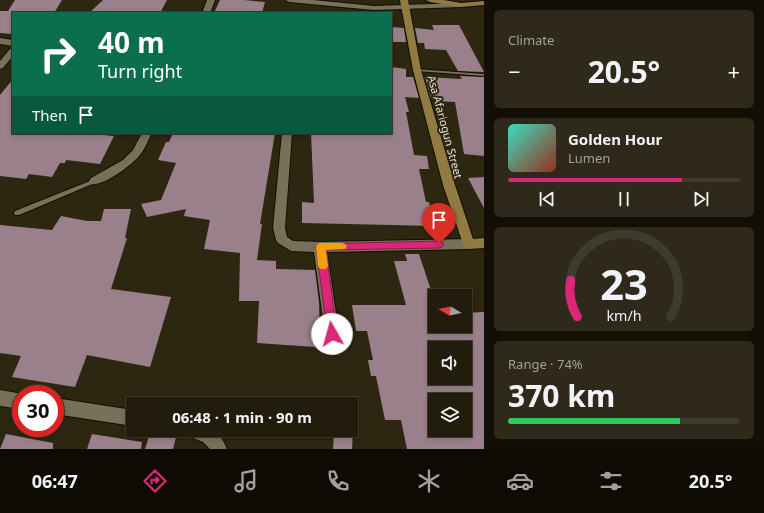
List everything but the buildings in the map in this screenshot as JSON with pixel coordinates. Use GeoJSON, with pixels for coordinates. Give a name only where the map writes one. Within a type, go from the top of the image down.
{"type":"FeatureCollection","features":[{"type":"Feature","properties":{"kind":"street"},"geometry":{"type":"LineString","coordinates":[[206,12],[211,0]]}},
{"type":"Feature","properties":{"kind":"street"},"geometry":{"type":"LineString","coordinates":[[289,0],[374,8],[405,4],[461,5],[484,3]]}},
{"type":"Feature","properties":{"kind":"street"},"geometry":{"type":"LineString","coordinates":[[430,0],[461,5]]}},
{"type":"Feature","properties":{"kind":"street","name":"Asa Afariogun Street"},"geometry":{"type":"LineString","coordinates":[[405,4],[417,70],[449,185],[469,244]]}},
{"type":"Feature","properties":{"kind":"street"},"geometry":{"type":"LineString","coordinates":[[0,41],[12,43]]}},
{"type":"Feature","properties":{"kind":"street"},"geometry":{"type":"LineString","coordinates":[[0,66],[12,52]]}},
{"type":"Feature","properties":{"kind":"street"},"geometry":{"type":"LineString","coordinates":[[95,181],[127,163],[137,152],[146,134]]}},
{"type":"Feature","properties":{"kind":"street"},"geometry":{"type":"LineString","coordinates":[[287,134],[279,228],[282,240],[291,246],[320,247],[484,243]]}},
{"type":"Feature","properties":{"kind":"street"},"geometry":{"type":"LineString","coordinates":[[320,247],[332,334]]}},
{"type":"Feature","properties":{"kind":"street"},"geometry":{"type":"LineString","coordinates":[[0,398],[12,400]]}},
{"type":"Feature","properties":{"kind":"street"},"geometry":{"type":"LineString","coordinates":[[64,407],[126,417]]}},
{"type":"Feature","properties":{"kind":"street"},"geometry":{"type":"LineString","coordinates":[[210,437],[218,447]]}},
{"type":"Feature","properties":{"kind":"lane"},"geometry":{"type":"LineString","coordinates":[[417,70],[484,75]]}},
{"type":"Feature","properties":{"kind":"lane"},"geometry":{"type":"LineString","coordinates":[[17,213],[95,181]]}},
{"type":"Feature","properties":{"kind":"slow traffic"},"geometry":{"type":"LineString","coordinates":[[323,266],[320,247],[342,246]]}},
{"type":"Feature","properties":{"kind":"route"},"geometry":{"type":"LineString","coordinates":[[332,334],[320,247],[439,244]]}}]}
